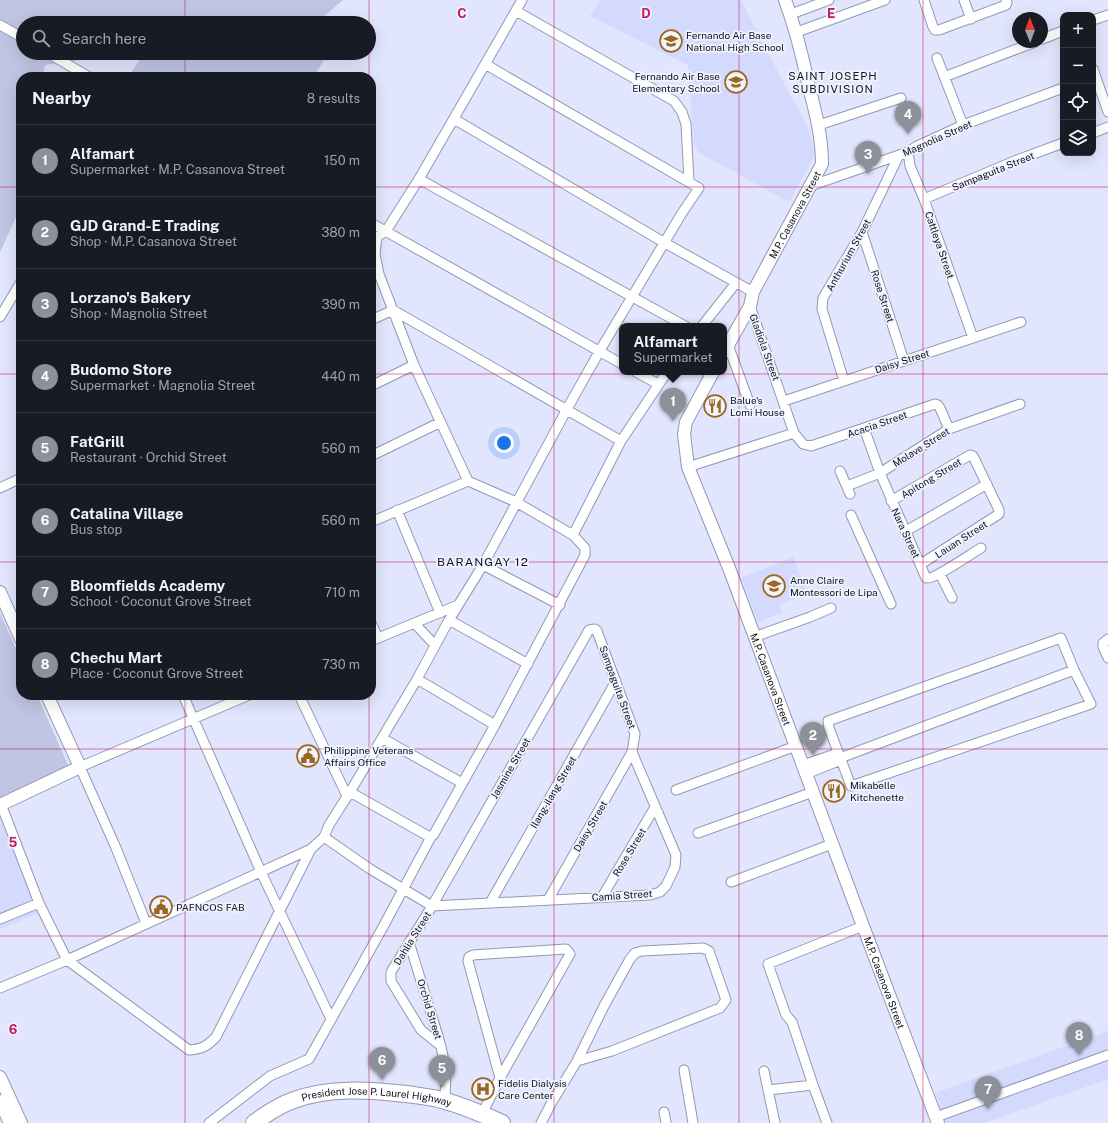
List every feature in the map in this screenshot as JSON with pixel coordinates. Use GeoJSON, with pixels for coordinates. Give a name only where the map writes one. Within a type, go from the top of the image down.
{"type":"FeatureCollection","features":[{"type":"Feature","properties":{"kind":"highway","name":"President Jose P. Laurel Highway"},"geometry":{"type":"LineString","coordinates":[[254,1123],[280,1106],[310,1094],[328,1091],[357,1090],[444,1100],[502,1123]]}},
{"type":"Feature","properties":{"kind":"street"},"geometry":{"type":"LineString","coordinates":[[376,237],[386,231],[419,179],[522,0]]}},
{"type":"Feature","properties":{"kind":"street","name":"M.P. Casanova Street"},"geometry":{"type":"LineString","coordinates":[[727,346],[750,306],[753,292],[822,164],[819,125],[797,32],[785,0]]}},
{"type":"Feature","properties":{"kind":"street"},"geometry":{"type":"LineString","coordinates":[[790,14],[829,0]]}},
{"type":"Feature","properties":{"kind":"street"},"geometry":{"type":"LineString","coordinates":[[797,32],[885,0]]}},
{"type":"Feature","properties":{"kind":"street"},"geometry":{"type":"LineString","coordinates":[[924,0],[935,30],[939,30],[1006,5],[1006,0]]}},
{"type":"Feature","properties":{"kind":"street"},"geometry":{"type":"LineString","coordinates":[[964,0],[971,18]]}},
{"type":"Feature","properties":{"kind":"street"},"geometry":{"type":"LineString","coordinates":[[516,11],[674,101],[682,112],[686,124],[689,181]]}},
{"type":"Feature","properties":{"kind":"street"},"geometry":{"type":"LineString","coordinates":[[1096,19],[1108,15]]}},
{"type":"Feature","properties":{"kind":"street"},"geometry":{"type":"LineString","coordinates":[[0,25],[16,34]]}},
{"type":"Feature","properties":{"kind":"street"},"geometry":{"type":"LineString","coordinates":[[1048,37],[1060,32]]}},
{"type":"Feature","properties":{"kind":"street"},"geometry":{"type":"LineString","coordinates":[[944,77],[1020,48]]}},
{"type":"Feature","properties":{"kind":"street"},"geometry":{"type":"LineString","coordinates":[[937,58],[963,125]]}},
{"type":"Feature","properties":{"kind":"street"},"geometry":{"type":"LineString","coordinates":[[60,60],[80,72]]}},
{"type":"Feature","properties":{"kind":"street"},"geometry":{"type":"LineString","coordinates":[[0,988],[67,960],[311,849],[324,837],[329,825],[349,794],[417,679],[449,620],[483,565],[566,409],[699,188],[485,64]]}},
{"type":"Feature","properties":{"kind":"street"},"geometry":{"type":"LineString","coordinates":[[1096,79],[1108,112]]}},
{"type":"Feature","properties":{"kind":"street","name":"Magnolia Street"},"geometry":{"type":"LineString","coordinates":[[810,186],[908,152],[917,146],[963,125],[1060,89]]}},
{"type":"Feature","properties":{"kind":"street"},"geometry":{"type":"LineString","coordinates":[[819,125],[901,98]]}},
{"type":"Feature","properties":{"kind":"street"},"geometry":{"type":"LineString","coordinates":[[454,119],[665,243],[736,284],[753,292]]}},
{"type":"Feature","properties":{"kind":"street"},"geometry":{"type":"LineString","coordinates":[[1096,131],[1108,127]]}},
{"type":"Feature","properties":{"kind":"street","name":"Sampaguita Street"},"geometry":{"type":"LineString","coordinates":[[924,199],[1017,160],[1060,144]]}},
{"type":"Feature","properties":{"kind":"street","name":"Cattleya Street"},"geometry":{"type":"LineString","coordinates":[[908,152],[910,166],[924,199],[973,338]]}},
{"type":"Feature","properties":{"kind":"street","name":"Anthurium Street"},"geometry":{"type":"LineString","coordinates":[[844,381],[822,309],[824,298],[862,232],[899,155]]}},
{"type":"Feature","properties":{"kind":"street"},"geometry":{"type":"LineString","coordinates":[[419,179],[679,323]]}},
{"type":"Feature","properties":{"kind":"street"},"geometry":{"type":"LineString","coordinates":[[376,226],[619,362]]}},
{"type":"Feature","properties":{"kind":"street","name":"Rose Street"},"geometry":{"type":"LineString","coordinates":[[862,232],[904,361]]}},
{"type":"Feature","properties":{"kind":"street"},"geometry":{"type":"LineString","coordinates":[[209,1123],[270,1076],[309,1059],[431,837],[495,725],[586,555],[585,548],[573,535],[516,502],[468,480],[414,365],[379,274],[376,259]]}},
{"type":"Feature","properties":{"kind":"street"},"geometry":{"type":"LineString","coordinates":[[704,323],[736,284]]}},
{"type":"Feature","properties":{"kind":"street"},"geometry":{"type":"LineString","coordinates":[[0,317],[16,290]]}},
{"type":"Feature","properties":{"kind":"street","name":"Gladiola Street"},"geometry":{"type":"LineString","coordinates":[[750,306],[794,433]]}},
{"type":"Feature","properties":{"kind":"street"},"geometry":{"type":"LineString","coordinates":[[376,318],[393,310]]}},
{"type":"Feature","properties":{"kind":"street"},"geometry":{"type":"LineString","coordinates":[[393,310],[621,442]]}},
{"type":"Feature","properties":{"kind":"street","name":"Daisy Street"},"geometry":{"type":"LineString","coordinates":[[784,401],[1020,322]]}},
{"type":"Feature","properties":{"kind":"street"},"geometry":{"type":"LineString","coordinates":[[727,350],[750,405]]}},
{"type":"Feature","properties":{"kind":"street"},"geometry":{"type":"LineString","coordinates":[[376,384],[414,365]]}},
{"type":"Feature","properties":{"kind":"street"},"geometry":{"type":"LineString","coordinates":[[642,375],[658,384]]}},
{"type":"Feature","properties":{"kind":"street"},"geometry":{"type":"LineString","coordinates":[[573,535],[621,442],[665,375]]}},
{"type":"Feature","properties":{"kind":"street","name":"M.P. Casanova Street"},"geometry":{"type":"LineString","coordinates":[[711,375],[686,422],[684,434],[688,467],[729,568],[937,1120]]}},
{"type":"Feature","properties":{"kind":"street","name":"Acacia Street"},"geometry":{"type":"LineString","coordinates":[[794,433],[803,444],[811,446],[935,404],[940,408],[949,429]]}},
{"type":"Feature","properties":{"kind":"street","name":"Molave Street"},"geometry":{"type":"LineString","coordinates":[[840,471],[848,490],[880,473],[949,429],[1020,404]]}},
{"type":"Feature","properties":{"kind":"street"},"geometry":{"type":"LineString","coordinates":[[376,454],[441,422]]}},
{"type":"Feature","properties":{"kind":"street","name":"Nara Street"},"geometry":{"type":"LineString","coordinates":[[864,428],[891,501],[921,564],[926,578],[931,578],[940,574]]}},
{"type":"Feature","properties":{"kind":"street"},"geometry":{"type":"LineString","coordinates":[[688,467],[794,433]]}},
{"type":"Feature","properties":{"kind":"street","name":"Apitong Street"},"geometry":{"type":"LineString","coordinates":[[891,501],[970,455],[973,456],[987,484]]}},
{"type":"Feature","properties":{"kind":"street"},"geometry":{"type":"LineString","coordinates":[[0,488],[16,480]]}},
{"type":"Feature","properties":{"kind":"street"},"geometry":{"type":"LineString","coordinates":[[376,520],[468,480]]}},
{"type":"Feature","properties":{"kind":"street"},"geometry":{"type":"LineString","coordinates":[[906,532],[987,484]]}},
{"type":"Feature","properties":{"kind":"street","name":"Lauan Street"},"geometry":{"type":"LineString","coordinates":[[921,564],[999,514],[1000,512],[987,484]]}},
{"type":"Feature","properties":{"kind":"street"},"geometry":{"type":"LineString","coordinates":[[397,510],[440,613]]}},
{"type":"Feature","properties":{"kind":"street"},"geometry":{"type":"LineString","coordinates":[[851,515],[891,604]]}},
{"type":"Feature","properties":{"kind":"street"},"geometry":{"type":"LineString","coordinates":[[952,598],[940,574],[981,548]]}},
{"type":"Feature","properties":{"kind":"street"},"geometry":{"type":"LineString","coordinates":[[483,565],[560,605]]}},
{"type":"Feature","properties":{"kind":"street"},"geometry":{"type":"LineString","coordinates":[[0,592],[16,628]]}},
{"type":"Feature","properties":{"kind":"street"},"geometry":{"type":"LineString","coordinates":[[376,639],[458,605]]}},
{"type":"Feature","properties":{"kind":"street"},"geometry":{"type":"LineString","coordinates":[[754,637],[831,608]]}},
{"type":"Feature","properties":{"kind":"street"},"geometry":{"type":"LineString","coordinates":[[449,620],[528,664]]}},
{"type":"Feature","properties":{"kind":"street"},"geometry":{"type":"LineString","coordinates":[[415,624],[435,645]]}},
{"type":"Feature","properties":{"kind":"street","name":"Sampaguita Street"},"geometry":{"type":"LineString","coordinates":[[589,630],[595,629],[597,631],[635,734],[632,752]]}},
{"type":"Feature","properties":{"kind":"street","name":"Jasmine Street"},"geometry":{"type":"LineString","coordinates":[[432,906],[589,630]]}},
{"type":"Feature","properties":{"kind":"street"},"geometry":{"type":"LineString","coordinates":[[1061,638],[1074,670],[1091,704],[851,786],[839,757],[828,722],[1061,638]]}},
{"type":"Feature","properties":{"kind":"street"},"geometry":{"type":"LineString","coordinates":[[1108,639],[1103,643],[1103,647],[1108,658]]}},
{"type":"Feature","properties":{"kind":"street"},"geometry":{"type":"LineString","coordinates":[[805,770],[1074,670]]}},
{"type":"Feature","properties":{"kind":"street"},"geometry":{"type":"LineString","coordinates":[[417,679],[495,725]]}},
{"type":"Feature","properties":{"kind":"street","name":"Ilang-ilang Street"},"geometry":{"type":"LineString","coordinates":[[490,903],[616,681]]}},
{"type":"Feature","properties":{"kind":"street"},"geometry":{"type":"LineString","coordinates":[[49,700],[116,848],[146,924]]}},
{"type":"Feature","properties":{"kind":"street"},"geometry":{"type":"LineString","coordinates":[[185,700],[261,872],[331,1018]]}},
{"type":"Feature","properties":{"kind":"street"},"geometry":{"type":"LineString","coordinates":[[238,700],[80,767],[0,805],[39,903],[67,960],[189,1050],[199,1050],[216,1037],[311,849]]}},
{"type":"Feature","properties":{"kind":"street"},"geometry":{"type":"LineString","coordinates":[[302,700],[349,794],[431,837]]}},
{"type":"Feature","properties":{"kind":"street"},"geometry":{"type":"LineString","coordinates":[[382,738],[462,783]]}},
{"type":"Feature","properties":{"kind":"street"},"geometry":{"type":"LineString","coordinates":[[676,790],[796,746]]}},
{"type":"Feature","properties":{"kind":"street","name":"Daisy Street"},"geometry":{"type":"LineString","coordinates":[[548,900],[632,752]]}},
{"type":"Feature","properties":{"kind":"street","name":"Camia Street"},"geometry":{"type":"LineString","coordinates":[[432,906],[650,895],[660,892],[666,886],[675,868],[676,855],[632,752]]}},
{"type":"Feature","properties":{"kind":"street"},"geometry":{"type":"LineString","coordinates":[[698,832],[813,792]]}},
{"type":"Feature","properties":{"kind":"street","name":"Rose Street"},"geometry":{"type":"LineString","coordinates":[[602,897],[655,807]]}},
{"type":"Feature","properties":{"kind":"street"},"geometry":{"type":"LineString","coordinates":[[324,837],[370,869],[432,906]]}},
{"type":"Feature","properties":{"kind":"street"},"geometry":{"type":"LineString","coordinates":[[731,882],[832,844]]}},
{"type":"Feature","properties":{"kind":"street"},"geometry":{"type":"LineString","coordinates":[[0,919],[39,903]]}},
{"type":"Feature","properties":{"kind":"street","name":"Dahlia Street"},"geometry":{"type":"LineString","coordinates":[[432,906],[391,972],[391,981],[421,1030],[441,1046]]}},
{"type":"Feature","properties":{"kind":"street"},"geometry":{"type":"LineString","coordinates":[[827,1123],[792,1022],[786,1014],[768,964],[863,926]]}},
{"type":"Feature","properties":{"kind":"street","name":"Orchid Street"},"geometry":{"type":"LineString","coordinates":[[409,942],[441,1046],[446,1080],[444,1100]]}},
{"type":"Feature","properties":{"kind":"street"},"geometry":{"type":"LineString","coordinates":[[541,1123],[577,1061],[604,1006],[630,959],[635,953],[642,951],[703,948],[709,951],[726,1000],[720,1008],[612,1051],[577,1061]]}},
{"type":"Feature","properties":{"kind":"street"},"geometry":{"type":"LineString","coordinates":[[482,1114],[500,1078],[570,954],[566,949],[473,955],[469,957],[468,961],[500,1078]]}},
{"type":"Feature","properties":{"kind":"street"},"geometry":{"type":"LineString","coordinates":[[937,1120],[1108,1055]]}},
{"type":"Feature","properties":{"kind":"street"},"geometry":{"type":"LineString","coordinates":[[684,1070],[693,1123]]}},
{"type":"Feature","properties":{"kind":"street"},"geometry":{"type":"LineString","coordinates":[[764,1071],[775,1123]]}},
{"type":"Feature","properties":{"kind":"street"},"geometry":{"type":"LineString","coordinates":[[0,1077],[3,1099],[10,1115],[21,1123]]}},
{"type":"Feature","properties":{"kind":"street"},"geometry":{"type":"LineString","coordinates":[[768,1090],[813,1085]]}},
{"type":"Feature","properties":{"kind":"street"},"geometry":{"type":"LineString","coordinates":[[664,1112],[666,1123]]}},
{"type":"Feature","properties":{"kind":"shaded area"},"geometry":{"type":"Polygon","coordinates":[[[0,0],[343,0],[324,16],[16,16],[16,60],[78,60],[45,65],[44,72],[16,72],[16,217],[0,252],[0,0]]]}},
{"type":"Feature","properties":{"kind":"shaded area"},"geometry":{"type":"Polygon","coordinates":[[[600,0],[741,0],[792,99],[804,118],[814,148],[815,155],[789,202],[698,152],[694,144],[688,65],[590,16],[600,0]]]}},
{"type":"Feature","properties":{"kind":"shaded area"},"geometry":{"type":"Polygon","coordinates":[[[140,60],[324,60],[316,72],[131,72],[140,60]]]}},
{"type":"Feature","properties":{"kind":"shaded area","name":"Anne Claire Montessori de Lipa"},"geometry":{"type":"Polygon","coordinates":[[[793,557],[808,594],[779,605],[782,613],[758,622],[741,578],[793,557]]]}},
{"type":"Feature","properties":{"kind":"shaded area"},"geometry":{"type":"Polygon","coordinates":[[[0,613],[16,649],[16,700],[39,700],[69,767],[0,798],[0,613]]]}},
{"type":"Feature","properties":{"kind":"shaded area"},"geometry":{"type":"Polygon","coordinates":[[[3,817],[43,911],[0,929],[0,818],[3,817]]]}},
{"type":"Feature","properties":{"kind":"shaded area"},"geometry":{"type":"Polygon","coordinates":[[[1108,1031],[1108,1079],[984,1123],[946,1123],[935,1093],[1108,1031]]]}},
{"type":"Feature","properties":{"kind":"place","name":"Fernando Air Base National High School"},"geometry":{"type":"Point","coordinates":[671,41]}},
{"type":"Feature","properties":{"kind":"place","name":"Fernando Air Base Elementary School"},"geometry":{"type":"Point","coordinates":[736,82]}},
{"type":"Feature","properties":{"kind":"place","name":"Budomo Store"},"geometry":{"type":"Point","coordinates":[908,134]}},
{"type":"Feature","properties":{"kind":"place","name":"Lorzano's Bakery"},"geometry":{"type":"Point","coordinates":[868,174]}},
{"type":"Feature","properties":{"kind":"place","name":"Balue's Lomi House"},"geometry":{"type":"Point","coordinates":[715,406]}},
{"type":"Feature","properties":{"kind":"place","name":"Alfamart"},"geometry":{"type":"Point","coordinates":[673,421]}},
{"type":"Feature","properties":{"kind":"place","name":"Anne Claire Montessori de Lipa"},"geometry":{"type":"Point","coordinates":[774,586]}},
{"type":"Feature","properties":{"kind":"place","name":"GJD Grand-E Trading"},"geometry":{"type":"Point","coordinates":[813,755]}},
{"type":"Feature","properties":{"kind":"place","name":"Philippine Veterans Affairs Office"},"geometry":{"type":"Point","coordinates":[308,756]}},
{"type":"Feature","properties":{"kind":"place","name":"Mikabelle Kitchenette"},"geometry":{"type":"Point","coordinates":[834,791]}},
{"type":"Feature","properties":{"kind":"place","name":"PAFNCOS FAB"},"geometry":{"type":"Point","coordinates":[161,907]}},
{"type":"Feature","properties":{"kind":"place","name":"Chechu Mart"},"geometry":{"type":"Point","coordinates":[1079,1055]}},
{"type":"Feature","properties":{"kind":"place","name":"Catalina Village"},"geometry":{"type":"Point","coordinates":[382,1080]}},
{"type":"Feature","properties":{"kind":"place","name":"FatGrill"},"geometry":{"type":"Point","coordinates":[442,1088]}},
{"type":"Feature","properties":{"kind":"place","name":"Fidelis Dialysis Care Center"},"geometry":{"type":"Point","coordinates":[483,1089]}},
{"type":"Feature","properties":{"kind":"place","name":"Bloomfields Academy"},"geometry":{"type":"Point","coordinates":[988,1109]}},
{"type":"Feature","properties":{"kind":"district","name":"SAINT JOSEPH SUBDIVISION"},"geometry":{"type":"Point","coordinates":[833,82]}},
{"type":"Feature","properties":{"kind":"district","name":"BARANGAY 12"},"geometry":{"type":"Point","coordinates":[483,562]}}]}
